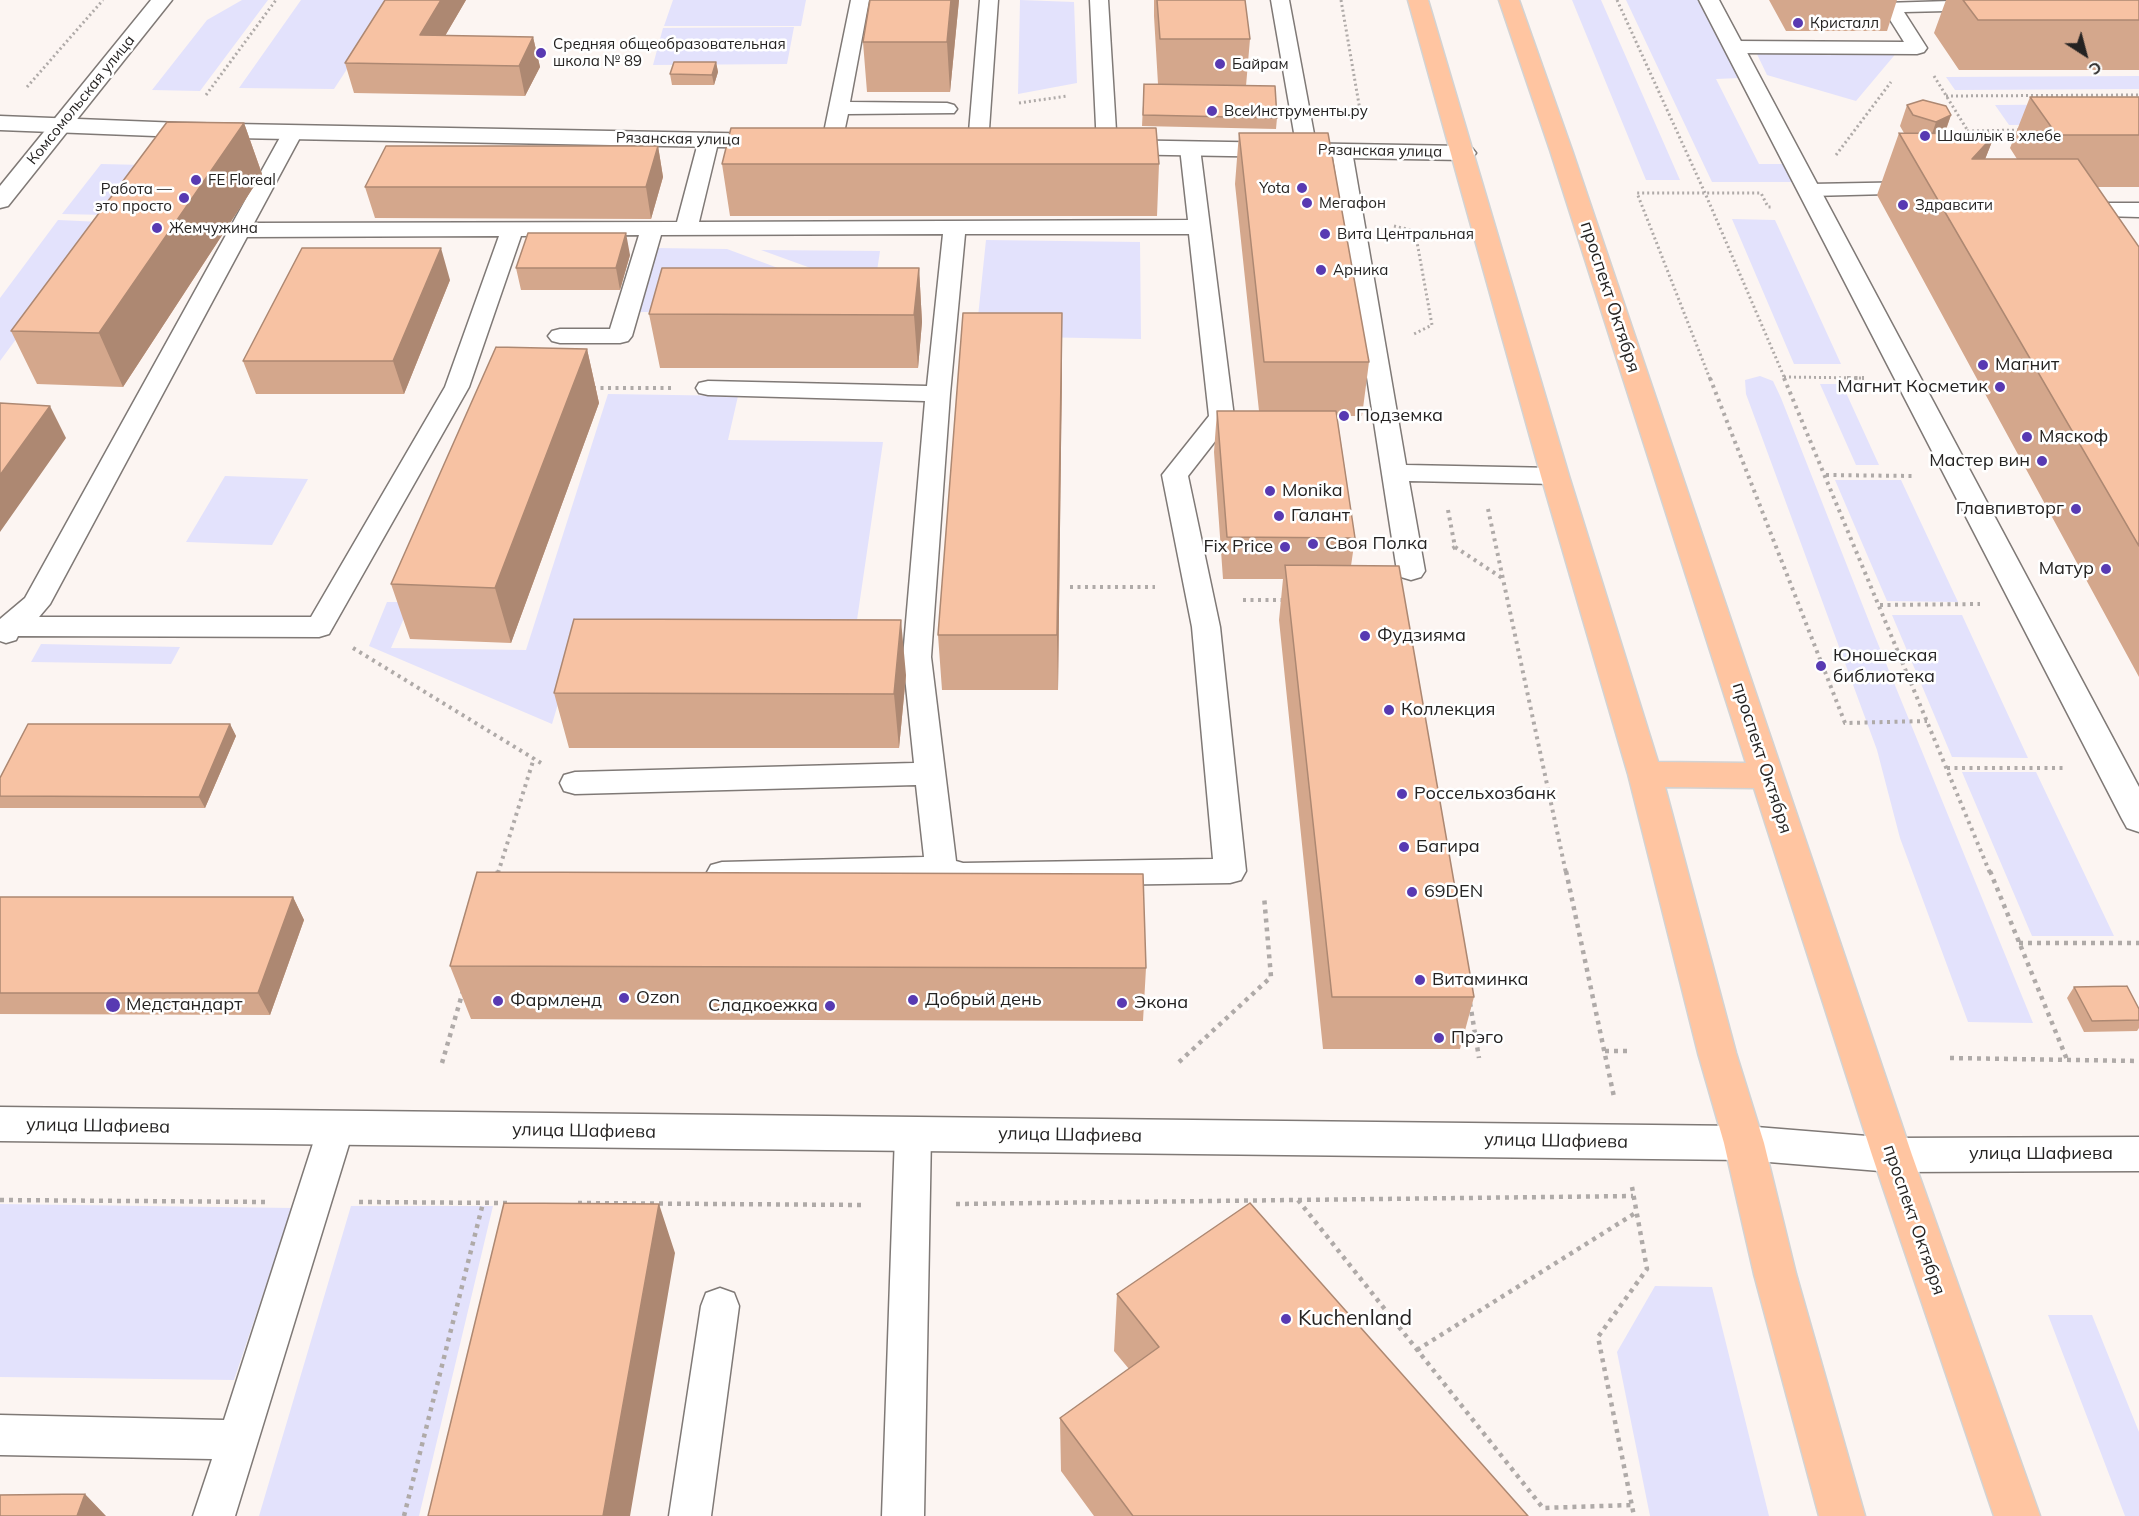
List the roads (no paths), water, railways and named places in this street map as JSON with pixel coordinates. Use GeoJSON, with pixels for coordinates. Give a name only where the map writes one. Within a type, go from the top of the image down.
{"type":"FeatureCollection","features":[{"type":"Feature","properties":{"kind":"main road"},"geometry":{"type":"LineString","coordinates":[[1418,0],[1464,153],[1555,476],[1645,774],[1717,1053],[1744,1143],[1775,1274],[1842,1516]]}},
{"type":"Feature","properties":{"kind":"main road","name":"проспект Октября"},"geometry":{"type":"LineString","coordinates":[[1509,0],[1562,150],[1892,1155],[2017,1516]]}},
{"type":"Feature","properties":{"kind":"main road"},"geometry":{"type":"LineString","coordinates":[[1645,774],[1768,776]]}},
{"type":"Feature","properties":{"kind":"street","name":"Комсомольская улица"},"geometry":{"type":"LineString","coordinates":[[0,201],[162,0]]}},
{"type":"Feature","properties":{"kind":"street"},"geometry":{"type":"LineString","coordinates":[[1710,0],[2139,819]]}},
{"type":"Feature","properties":{"kind":"street","name":"Рязанская улица"},"geometry":{"type":"LineString","coordinates":[[0,123],[58,127],[824,142]]}},
{"type":"Feature","properties":{"kind":"street"},"geometry":{"type":"LineString","coordinates":[[967,144],[1002,145]]}},
{"type":"Feature","properties":{"kind":"street","name":"Рязанская улица"},"geometry":{"type":"LineString","coordinates":[[1083,146],[1464,153]]}},
{"type":"Feature","properties":{"kind":"street","name":"улица Шафиева"},"geometry":{"type":"LineString","coordinates":[[0,1125],[1744,1143],[1892,1155],[2139,1154]]}},
{"type":"Feature","properties":{"kind":"lane"},"geometry":{"type":"LineString","coordinates":[[824,142],[840,108],[860,0]]}},
{"type":"Feature","properties":{"kind":"lane"},"geometry":{"type":"LineString","coordinates":[[967,144],[989,0]]}},
{"type":"Feature","properties":{"kind":"lane"},"geometry":{"type":"LineString","coordinates":[[1099,0],[1107,147]]}},
{"type":"Feature","properties":{"kind":"lane"},"geometry":{"type":"LineString","coordinates":[[1280,0],[1306,150]]}},
{"type":"Feature","properties":{"kind":"lane"},"geometry":{"type":"LineString","coordinates":[[1735,47],[1917,48],[1889,3]]}},
{"type":"Feature","properties":{"kind":"lane"},"geometry":{"type":"LineString","coordinates":[[1889,3],[1996,6]]}},
{"type":"Feature","properties":{"kind":"lane"},"geometry":{"type":"LineString","coordinates":[[840,108],[947,109]]}},
{"type":"Feature","properties":{"kind":"lane"},"geometry":{"type":"LineString","coordinates":[[3,624],[36,604],[293,132]]}},
{"type":"Feature","properties":{"kind":"lane"},"geometry":{"type":"LineString","coordinates":[[686,229],[709,140]]}},
{"type":"Feature","properties":{"kind":"lane"},"geometry":{"type":"LineString","coordinates":[[695,874],[941,869],[963,875],[1230,871],[1206,627],[1175,475],[1222,417],[1190,148]]}},
{"type":"Feature","properties":{"kind":"lane"},"geometry":{"type":"LineString","coordinates":[[1341,151],[1411,571]]}},
{"type":"Feature","properties":{"kind":"lane"},"geometry":{"type":"LineString","coordinates":[[1815,198],[1936,188]]}},
{"type":"Feature","properties":{"kind":"lane"},"geometry":{"type":"LineString","coordinates":[[2051,210],[2101,219],[2139,210]]}},
{"type":"Feature","properties":{"kind":"lane"},"geometry":{"type":"LineString","coordinates":[[240,231],[1199,227]]}},
{"type":"Feature","properties":{"kind":"lane"},"geometry":{"type":"LineString","coordinates":[[941,869],[917,657],[938,394],[955,228]]}},
{"type":"Feature","properties":{"kind":"lane"},"geometry":{"type":"LineString","coordinates":[[560,336],[620,336],[652,229]]}},
{"type":"Feature","properties":{"kind":"lane"},"geometry":{"type":"LineString","coordinates":[[3,624],[319,627],[457,387],[512,230]]}},
{"type":"Feature","properties":{"kind":"lane"},"geometry":{"type":"LineString","coordinates":[[708,388],[938,394]]}},
{"type":"Feature","properties":{"kind":"lane"},"geometry":{"type":"LineString","coordinates":[[1395,473],[1555,476]]}},
{"type":"Feature","properties":{"kind":"lane"},"geometry":{"type":"LineString","coordinates":[[575,783],[930,774]]}},
{"type":"Feature","properties":{"kind":"lane"},"geometry":{"type":"LineString","coordinates":[[214,1516],[336,1128]]}},
{"type":"Feature","properties":{"kind":"lane"},"geometry":{"type":"LineString","coordinates":[[903,1516],[913,1134]]}},
{"type":"Feature","properties":{"kind":"lane"},"geometry":{"type":"LineString","coordinates":[[690,1516],[720,1306]]}},
{"type":"Feature","properties":{"kind":"lane"},"geometry":{"type":"LineString","coordinates":[[0,1435],[239,1440]]}},
{"type":"Feature","properties":{"kind":"place","name":"Кристалл"},"geometry":{"type":"Point","coordinates":[1798,23]}},
{"type":"Feature","properties":{"kind":"place","name":"Средняя общеобразовательная школа № 89"},"geometry":{"type":"Point","coordinates":[541,53]}},
{"type":"Feature","properties":{"kind":"place","name":"Байрам"},"geometry":{"type":"Point","coordinates":[1220,64]}},
{"type":"Feature","properties":{"kind":"place","name":"ВсеИнструменты.ру"},"geometry":{"type":"Point","coordinates":[1212,111]}},
{"type":"Feature","properties":{"kind":"place","name":"Шашлык в хлебе"},"geometry":{"type":"Point","coordinates":[1925,136]}},
{"type":"Feature","properties":{"kind":"place","name":"FE Floreal"},"geometry":{"type":"Point","coordinates":[196,180]}},
{"type":"Feature","properties":{"kind":"place","name":"Yota"},"geometry":{"type":"Point","coordinates":[1302,188]}},
{"type":"Feature","properties":{"kind":"place","name":"Работа — это просто"},"geometry":{"type":"Point","coordinates":[184,198]}},
{"type":"Feature","properties":{"kind":"place","name":"Мегафон"},"geometry":{"type":"Point","coordinates":[1307,203]}},
{"type":"Feature","properties":{"kind":"place","name":"Здравсити"},"geometry":{"type":"Point","coordinates":[1903,205]}},
{"type":"Feature","properties":{"kind":"place","name":"Жемчужина"},"geometry":{"type":"Point","coordinates":[157,228]}},
{"type":"Feature","properties":{"kind":"place","name":"Вита Центральная"},"geometry":{"type":"Point","coordinates":[1325,234]}},
{"type":"Feature","properties":{"kind":"place","name":"Арника"},"geometry":{"type":"Point","coordinates":[1321,270]}},
{"type":"Feature","properties":{"kind":"place","name":"Магнит"},"geometry":{"type":"Point","coordinates":[1983,365]}},
{"type":"Feature","properties":{"kind":"place","name":"Магнит Косметик"},"geometry":{"type":"Point","coordinates":[2000,387]}},
{"type":"Feature","properties":{"kind":"place","name":"Подземка"},"geometry":{"type":"Point","coordinates":[1344,416]}},
{"type":"Feature","properties":{"kind":"place","name":"Мяскоф"},"geometry":{"type":"Point","coordinates":[2027,437]}},
{"type":"Feature","properties":{"kind":"place","name":"Мастер вин"},"geometry":{"type":"Point","coordinates":[2042,461]}},
{"type":"Feature","properties":{"kind":"place","name":"Monika"},"geometry":{"type":"Point","coordinates":[1270,491]}},
{"type":"Feature","properties":{"kind":"place","name":"Главпивторг"},"geometry":{"type":"Point","coordinates":[2076,509]}},
{"type":"Feature","properties":{"kind":"place","name":"Галант"},"geometry":{"type":"Point","coordinates":[1279,516]}},
{"type":"Feature","properties":{"kind":"place","name":"Своя Полка"},"geometry":{"type":"Point","coordinates":[1313,544]}},
{"type":"Feature","properties":{"kind":"place","name":"Fix Price"},"geometry":{"type":"Point","coordinates":[1285,547]}},
{"type":"Feature","properties":{"kind":"place","name":"Матур"},"geometry":{"type":"Point","coordinates":[2106,569]}},
{"type":"Feature","properties":{"kind":"place","name":"Фудзияма"},"geometry":{"type":"Point","coordinates":[1365,636]}},
{"type":"Feature","properties":{"kind":"place","name":"Юношеская библиотека"},"geometry":{"type":"Point","coordinates":[1821,666]}},
{"type":"Feature","properties":{"kind":"place","name":"Коллекция"},"geometry":{"type":"Point","coordinates":[1389,710]}},
{"type":"Feature","properties":{"kind":"place","name":"Россельхозбанк"},"geometry":{"type":"Point","coordinates":[1402,794]}},
{"type":"Feature","properties":{"kind":"place","name":"Багира"},"geometry":{"type":"Point","coordinates":[1404,847]}},
{"type":"Feature","properties":{"kind":"place","name":"69DEN"},"geometry":{"type":"Point","coordinates":[1412,892]}},
{"type":"Feature","properties":{"kind":"place","name":"Витаминка"},"geometry":{"type":"Point","coordinates":[1420,980]}},
{"type":"Feature","properties":{"kind":"place","name":"Ozon"},"geometry":{"type":"Point","coordinates":[624,998]}},
{"type":"Feature","properties":{"kind":"place","name":"Добрый день"},"geometry":{"type":"Point","coordinates":[913,1000]}},
{"type":"Feature","properties":{"kind":"place","name":"Фармленд"},"geometry":{"type":"Point","coordinates":[498,1001]}},
{"type":"Feature","properties":{"kind":"place","name":"Экона"},"geometry":{"type":"Point","coordinates":[1122,1003]}},
{"type":"Feature","properties":{"kind":"place","name":"Медстандарт"},"geometry":{"type":"Point","coordinates":[113,1005]}},
{"type":"Feature","properties":{"kind":"place","name":"Сладкоежка"},"geometry":{"type":"Point","coordinates":[830,1006]}},
{"type":"Feature","properties":{"kind":"place","name":"Прэго"},"geometry":{"type":"Point","coordinates":[1439,1038]}},
{"type":"Feature","properties":{"kind":"place","name":"Kuchenland"},"geometry":{"type":"Point","coordinates":[1286,1319]}}]}
